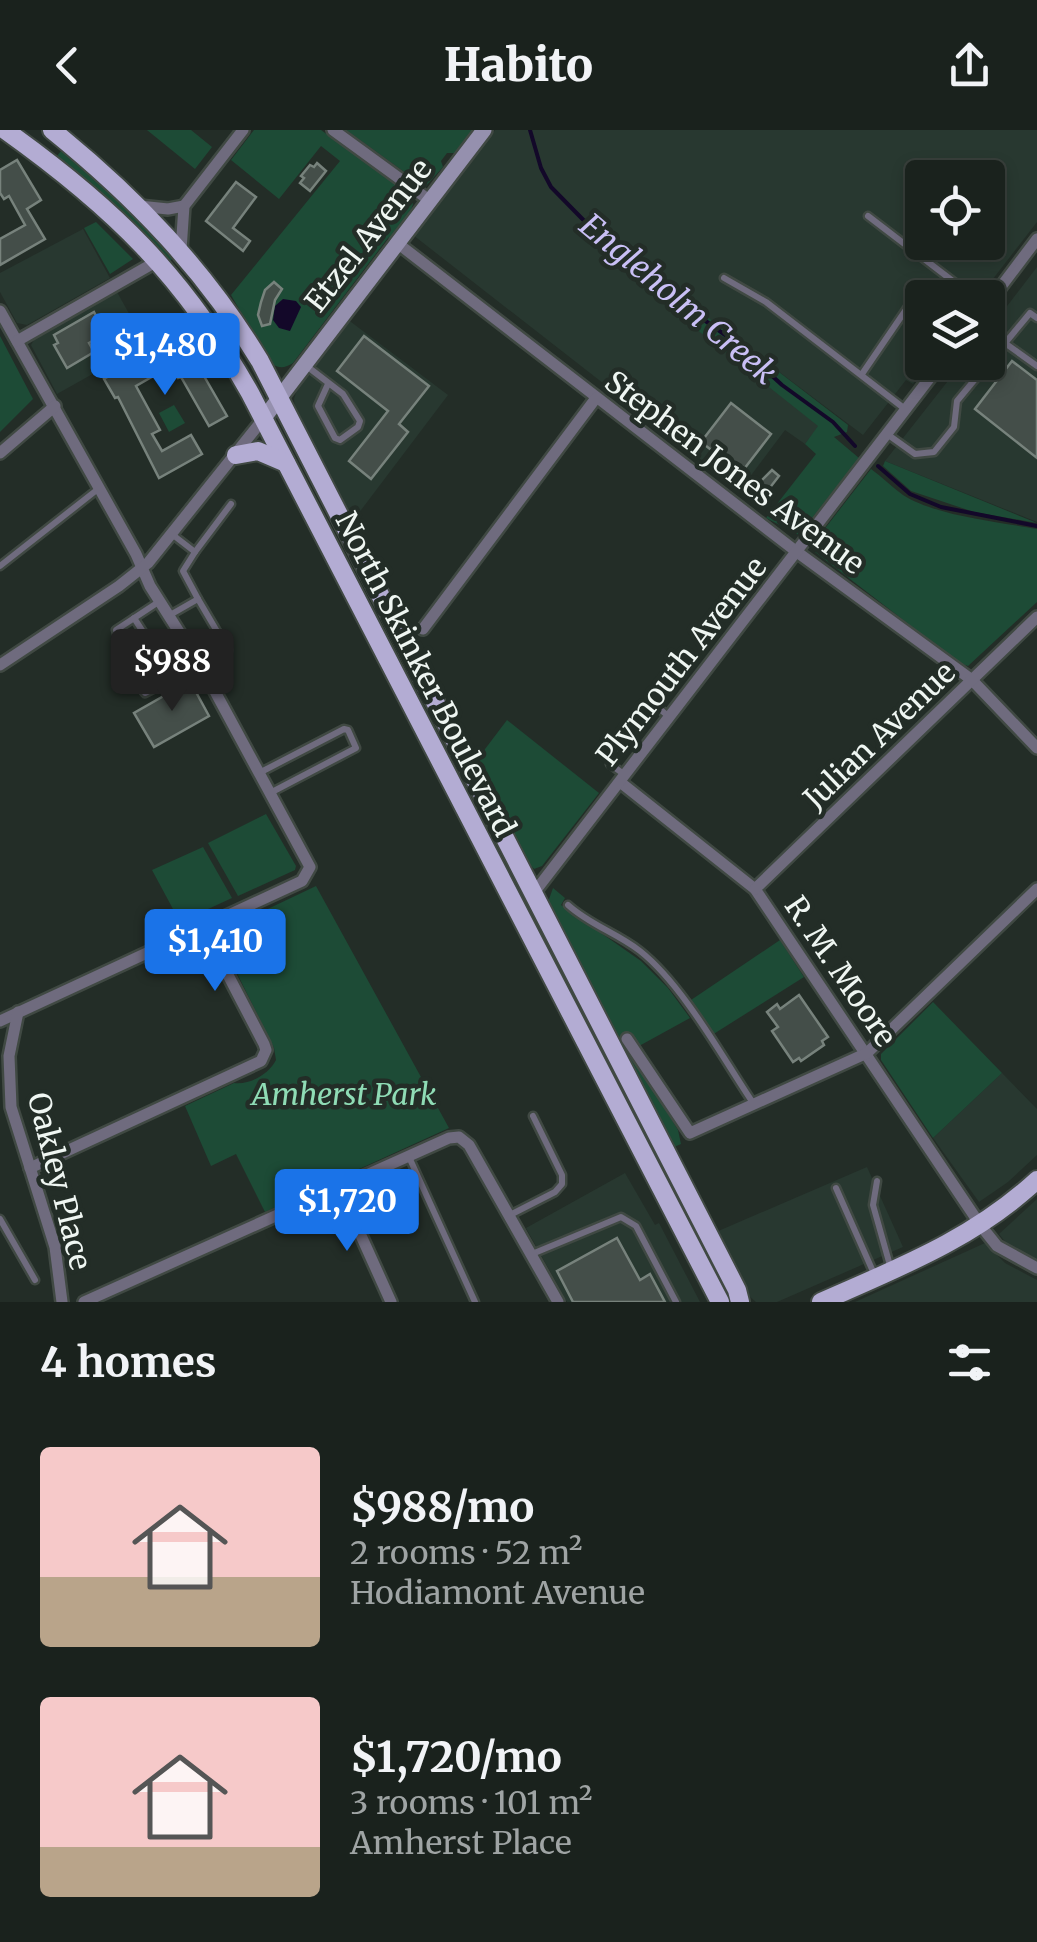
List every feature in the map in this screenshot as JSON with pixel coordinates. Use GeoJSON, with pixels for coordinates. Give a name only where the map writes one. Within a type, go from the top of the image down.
{"type":"FeatureCollection","features":[{"type":"Feature","properties":{"kind":"main road","name":"North Skinker Boulevard"},"geometry":{"type":"LineString","coordinates":[[6,130],[84,188],[158,260],[216,334],[264,418],[720,1302]]}},
{"type":"Feature","properties":{"kind":"main road"},"geometry":{"type":"LineString","coordinates":[[35,130],[85,157]]}},
{"type":"Feature","properties":{"kind":"main road","name":"North Skinker Boulevard"},"geometry":{"type":"LineString","coordinates":[[52,130],[139,206],[181,250],[240,327],[279,396],[740,1302]]}},
{"type":"Feature","properties":{"kind":"main road"},"geometry":{"type":"LineString","coordinates":[[236,455],[258,452],[286,463]]}},
{"type":"Feature","properties":{"kind":"main road"},"geometry":{"type":"LineString","coordinates":[[821,1302],[981,1226],[1037,1180]]}},
{"type":"Feature","properties":{"kind":"main road"},"geometry":{"type":"LineString","coordinates":[[707,1277],[710,1302]]}},
{"type":"Feature","properties":{"kind":"street"},"geometry":{"type":"LineString","coordinates":[[181,250],[184,206],[243,130]]}},
{"type":"Feature","properties":{"kind":"street"},"geometry":{"type":"LineString","coordinates":[[333,130],[429,200]]}},
{"type":"Feature","properties":{"kind":"street","name":"Etzel Avenue"},"geometry":{"type":"LineString","coordinates":[[0,664],[142,568],[173,535],[484,130]]}},
{"type":"Feature","properties":{"kind":"street"},"geometry":{"type":"LineString","coordinates":[[139,206],[184,206]]}},
{"type":"Feature","properties":{"kind":"street","name":"Stephen Jones Avenue"},"geometry":{"type":"LineString","coordinates":[[396,242],[796,552],[972,680],[1037,748]]}},
{"type":"Feature","properties":{"kind":"street"},"geometry":{"type":"LineString","coordinates":[[1005,283],[1034,248]]}},
{"type":"Feature","properties":{"kind":"street"},"geometry":{"type":"LineString","coordinates":[[17,341],[158,260]]}},
{"type":"Feature","properties":{"kind":"street"},"geometry":{"type":"LineString","coordinates":[[0,1020],[302,881],[310,873],[309,861],[261,772],[1,317]]}},
{"type":"Feature","properties":{"kind":"street","name":"Plymouth Avenue"},"geometry":{"type":"LineString","coordinates":[[533,894],[928,380]]}},
{"type":"Feature","properties":{"kind":"street"},"geometry":{"type":"LineString","coordinates":[[423,629],[596,398]]}},
{"type":"Feature","properties":{"kind":"street"},"geometry":{"type":"LineString","coordinates":[[0,453],[55,406]]}},
{"type":"Feature","properties":{"kind":"street","name":"Julian Avenue"},"geometry":{"type":"LineString","coordinates":[[755,889],[1037,616]]}},
{"type":"Feature","properties":{"kind":"street","name":"R. M. Moore"},"geometry":{"type":"LineString","coordinates":[[622,778],[755,889],[981,1226],[997,1246],[1037,1268]]}},
{"type":"Feature","properties":{"kind":"street"},"geometry":{"type":"LineString","coordinates":[[627,1039],[690,1133],[867,1052],[1037,889]]}},
{"type":"Feature","properties":{"kind":"street"},"geometry":{"type":"LineString","coordinates":[[30,1168],[256,1064],[264,1056],[264,1044],[204,927]]}},
{"type":"Feature","properties":{"kind":"street","name":"Oakley Place"},"geometry":{"type":"LineString","coordinates":[[18,1012],[9,1056],[11,1107],[56,1247],[62,1302]]}},
{"type":"Feature","properties":{"kind":"street"},"geometry":{"type":"LineString","coordinates":[[84,1302],[450,1138],[469,1145],[558,1302]]}},
{"type":"Feature","properties":{"kind":"street"},"geometry":{"type":"LineString","coordinates":[[340,1189],[391,1302]]}},
{"type":"Feature","properties":{"kind":"lane"},"geometry":{"type":"LineString","coordinates":[[868,216],[952,280]]}},
{"type":"Feature","properties":{"kind":"lane"},"geometry":{"type":"LineString","coordinates":[[724,278],[766,302],[906,410]]}},
{"type":"Feature","properties":{"kind":"lane"},"geometry":{"type":"LineString","coordinates":[[862,374],[905,311]]}},
{"type":"Feature","properties":{"kind":"lane"},"geometry":{"type":"LineString","coordinates":[[887,434],[915,454],[934,452],[954,427],[958,402],[1030,313],[1037,318]]}},
{"type":"Feature","properties":{"kind":"lane"},"geometry":{"type":"LineString","coordinates":[[1006,343],[1037,366]]}},
{"type":"Feature","properties":{"kind":"lane"},"geometry":{"type":"LineString","coordinates":[[303,363],[342,394],[360,421],[340,440],[335,438],[318,406],[328,384]]}},
{"type":"Feature","properties":{"kind":"lane"},"geometry":{"type":"LineString","coordinates":[[0,566],[99,488]]}},
{"type":"Feature","properties":{"kind":"lane"},"geometry":{"type":"LineString","coordinates":[[160,600],[116,630],[115,636],[126,669],[145,693],[173,678],[226,661],[228,650],[183,571],[231,504]]}},
{"type":"Feature","properties":{"kind":"lane"},"geometry":{"type":"LineString","coordinates":[[173,535],[195,552]]}},
{"type":"Feature","properties":{"kind":"lane"},"geometry":{"type":"LineString","coordinates":[[170,615],[198,599]]}},
{"type":"Feature","properties":{"kind":"lane"},"geometry":{"type":"LineString","coordinates":[[134,618],[173,678]]}},
{"type":"Feature","properties":{"kind":"lane"},"geometry":{"type":"LineString","coordinates":[[622,778],[608,755],[645,706],[654,704],[669,716]]}},
{"type":"Feature","properties":{"kind":"lane"},"geometry":{"type":"LineString","coordinates":[[261,772],[348,730],[356,746],[354,750],[272,792]]}},
{"type":"Feature","properties":{"kind":"lane"},"geometry":{"type":"LineString","coordinates":[[568,904],[585,921],[639,950],[668,979],[754,1104]]}},
{"type":"Feature","properties":{"kind":"lane"},"geometry":{"type":"LineString","coordinates":[[509,1216],[556,1192],[562,1184],[562,1175],[533,1116]]}},
{"type":"Feature","properties":{"kind":"lane"},"geometry":{"type":"LineString","coordinates":[[410,1157],[474,1302]]}},
{"type":"Feature","properties":{"kind":"lane"},"geometry":{"type":"LineString","coordinates":[[877,1181],[873,1205],[883,1274]]}},
{"type":"Feature","properties":{"kind":"lane"},"geometry":{"type":"LineString","coordinates":[[836,1188],[883,1274]]}},
{"type":"Feature","properties":{"kind":"lane"},"geometry":{"type":"LineString","coordinates":[[531,1254],[621,1217],[636,1226],[676,1302]]}},
{"type":"Feature","properties":{"kind":"lane"},"geometry":{"type":"LineString","coordinates":[[0,1219],[35,1280]]}},
{"type":"Feature","properties":{"kind":"shaded area"},"geometry":{"type":"Polygon","coordinates":[[[495,130],[1037,130],[1037,222],[992,280],[905,280],[906,380],[863,435],[670,290],[662,301],[819,426],[805,444],[785,430],[740,490],[413,235],[495,130]]]}},
{"type":"Feature","properties":{"kind":"shaded area"},"geometry":{"type":"Polygon","coordinates":[[[83,229],[110,278],[27,325],[17,323],[0,292],[0,273],[83,229]]]}},
{"type":"Feature","properties":{"kind":"shaded area"},"geometry":{"type":"Polygon","coordinates":[[[1037,267],[1037,522],[885,461],[949,380],[1005,380],[1005,309],[1037,267]]]}},
{"type":"Feature","properties":{"kind":"shaded area"},"geometry":{"type":"Polygon","coordinates":[[[117,292],[146,344],[57,394],[31,345],[117,292]]]}},
{"type":"Feature","properties":{"kind":"shaded area"},"geometry":{"type":"Polygon","coordinates":[[[283,299],[296,301],[301,307],[290,331],[279,328],[273,320],[275,306],[283,299]]]}},
{"type":"Feature","properties":{"kind":"shaded area"},"geometry":{"type":"Polygon","coordinates":[[[347,319],[448,395],[352,522],[295,409],[294,399],[299,383],[347,319]]]}},
{"type":"Feature","properties":{"kind":"shaded area"},"geometry":{"type":"Polygon","coordinates":[[[1002,1073],[1037,1109],[1037,1155],[979,1202],[933,1138],[1002,1073]]]}},
{"type":"Feature","properties":{"kind":"shaded area"},"geometry":{"type":"Polygon","coordinates":[[[867,1167],[903,1247],[777,1302],[756,1302],[749,1296],[716,1232],[867,1167]]]}},
{"type":"Feature","properties":{"kind":"shaded area"},"geometry":{"type":"Polygon","coordinates":[[[625,1173],[655,1225],[659,1223],[700,1302],[567,1302],[526,1228],[625,1173]]]}},
{"type":"Feature","properties":{"kind":"shaded area"},"geometry":{"type":"Polygon","coordinates":[[[1037,1199],[1037,1259],[1006,1243],[999,1234],[1037,1199]]]}},
{"type":"Feature","properties":{"kind":"shaded area"},"geometry":{"type":"Polygon","coordinates":[[[985,1243],[1005,1263],[1037,1280],[1037,1302],[855,1302],[985,1243]]]}},
{"type":"Feature","properties":{"kind":"green space"},"geometry":{"type":"Polygon","coordinates":[[[147,130],[191,130],[212,147],[195,169],[147,130]]]}},
{"type":"Feature","properties":{"kind":"green space"},"geometry":{"type":"Polygon","coordinates":[[[254,130],[321,130],[408,194],[413,204],[404,224],[388,238],[293,363],[283,367],[268,360],[231,295],[340,161],[321,146],[279,199],[231,160],[254,130]]]}},
{"type":"Feature","properties":{"kind":"green space"},"geometry":{"type":"Polygon","coordinates":[[[346,130],[473,130],[455,153],[447,153],[441,161],[443,167],[425,187],[346,130]]]}},
{"type":"Feature","properties":{"kind":"green space"},"geometry":{"type":"Polygon","coordinates":[[[61,151],[96,178],[176,255],[170,261],[132,220],[57,156],[61,151]]]}},
{"type":"Feature","properties":{"kind":"green space"},"geometry":{"type":"Polygon","coordinates":[[[96,222],[133,259],[110,274],[84,228],[96,222]]]}},
{"type":"Feature","properties":{"kind":"green space"},"geometry":{"type":"Polygon","coordinates":[[[671,289],[848,425],[847,432],[834,437],[859,458],[799,535],[766,518],[816,454],[805,444],[818,426],[661,301],[671,289]]]}},
{"type":"Feature","properties":{"kind":"green space"},"geometry":{"type":"Polygon","coordinates":[[[0,336],[33,399],[0,432],[0,336]]]}},
{"type":"Feature","properties":{"kind":"green space"},"geometry":{"type":"Polygon","coordinates":[[[174,405],[185,423],[169,432],[159,413],[174,405]]]}},
{"type":"Feature","properties":{"kind":"green space"},"geometry":{"type":"Polygon","coordinates":[[[885,461],[1037,523],[974,512],[911,491],[883,466],[885,461]]]}},
{"type":"Feature","properties":{"kind":"green space"},"geometry":{"type":"Polygon","coordinates":[[[871,469],[903,495],[933,508],[1037,529],[1037,602],[968,666],[815,552],[816,540],[871,469]]]}},
{"type":"Feature","properties":{"kind":"green space"},"geometry":{"type":"Polygon","coordinates":[[[507,720],[599,793],[542,866],[534,869],[523,857],[476,761],[507,720]]]}},
{"type":"Feature","properties":{"kind":"green space"},"geometry":{"type":"Polygon","coordinates":[[[266,814],[295,870],[238,896],[208,843],[266,814]]]}},
{"type":"Feature","properties":{"kind":"green space"},"geometry":{"type":"Polygon","coordinates":[[[203,847],[232,898],[180,922],[152,870],[203,847]]]}},
{"type":"Feature","properties":{"kind":"green space","name":"Amherst Park"},"geometry":{"type":"Polygon","coordinates":[[[316,886],[449,1128],[265,1212],[236,1154],[211,1166],[185,1106],[234,1083],[258,1078],[276,1060],[274,1048],[217,933],[316,886]]]}},
{"type":"Feature","properties":{"kind":"green space"},"geometry":{"type":"Polygon","coordinates":[[[553,888],[565,898],[561,905],[641,961],[690,1018],[630,1051],[678,1130],[681,1144],[674,1147],[548,902],[553,888]]]}},
{"type":"Feature","properties":{"kind":"green space"},"geometry":{"type":"Polygon","coordinates":[[[780,940],[804,977],[712,1035],[688,1002],[780,940]]]}},
{"type":"Feature","properties":{"kind":"green space"},"geometry":{"type":"Polygon","coordinates":[[[933,1002],[1002,1073],[933,1138],[881,1060],[881,1054],[933,1002]]]}},
{"type":"Feature","properties":{"kind":"building"},"geometry":{"type":"Polygon","coordinates":[[[17,160],[41,200],[27,209],[45,239],[0,265],[0,239],[25,225],[9,196],[4,199],[0,193],[0,170],[17,160]]]}},
{"type":"Feature","properties":{"kind":"building"},"geometry":{"type":"Polygon","coordinates":[[[317,163],[326,171],[310,191],[300,183],[304,178],[301,176],[317,163]]]}},
{"type":"Feature","properties":{"kind":"building"},"geometry":{"type":"Polygon","coordinates":[[[236,182],[256,197],[233,228],[250,241],[243,251],[206,221],[236,182]]]}},
{"type":"Feature","properties":{"kind":"building"},"geometry":{"type":"Polygon","coordinates":[[[274,282],[282,289],[275,300],[270,324],[262,326],[258,315],[261,302],[265,290],[274,282]]]}},
{"type":"Feature","properties":{"kind":"building"},"geometry":{"type":"Polygon","coordinates":[[[94,312],[106,333],[89,343],[94,352],[67,368],[54,345],[58,343],[54,335],[94,312]]]}},
{"type":"Feature","properties":{"kind":"building"},"geometry":{"type":"Polygon","coordinates":[[[174,324],[227,416],[209,426],[171,366],[136,386],[160,430],[152,434],[162,451],[191,435],[202,454],[159,478],[118,397],[104,379],[161,346],[154,335],[174,324]]]}},
{"type":"Feature","properties":{"kind":"building"},"geometry":{"type":"Polygon","coordinates":[[[364,336],[429,386],[399,424],[408,432],[371,479],[349,461],[388,411],[337,371],[364,336]]]}},
{"type":"Feature","properties":{"kind":"building"},"geometry":{"type":"Polygon","coordinates":[[[1012,361],[1037,380],[1037,458],[975,409],[997,380],[1005,380],[1005,370],[1012,361]]]}},
{"type":"Feature","properties":{"kind":"building"},"geometry":{"type":"Polygon","coordinates":[[[731,403],[771,434],[741,473],[701,442],[731,403]]]}},
{"type":"Feature","properties":{"kind":"building"},"geometry":{"type":"Polygon","coordinates":[[[772,470],[779,476],[765,494],[756,486],[772,470]]]}},
{"type":"Feature","properties":{"kind":"building"},"geometry":{"type":"Polygon","coordinates":[[[190,681],[209,716],[154,747],[134,713],[190,681]]]}},
{"type":"Feature","properties":{"kind":"building"},"geometry":{"type":"Polygon","coordinates":[[[799,995],[828,1037],[822,1041],[824,1045],[793,1062],[772,1031],[778,1027],[767,1012],[777,1004],[780,1009],[799,995]]]}},
{"type":"Feature","properties":{"kind":"building"},"geometry":{"type":"Polygon","coordinates":[[[617,1238],[640,1280],[650,1274],[665,1302],[573,1302],[557,1271],[617,1238]]]}},
{"type":"Feature","properties":{"kind":"waterway","name":"Engleholm Creek"},"geometry":{"type":"LineString","coordinates":[[530,130],[551,187],[605,242],[641,275],[735,342],[782,385],[833,422],[855,446]]}},
{"type":"Feature","properties":{"kind":"waterway","name":"Engleholm Creek"},"geometry":{"type":"LineString","coordinates":[[878,466],[910,494],[941,507],[1037,526]]}}]}
